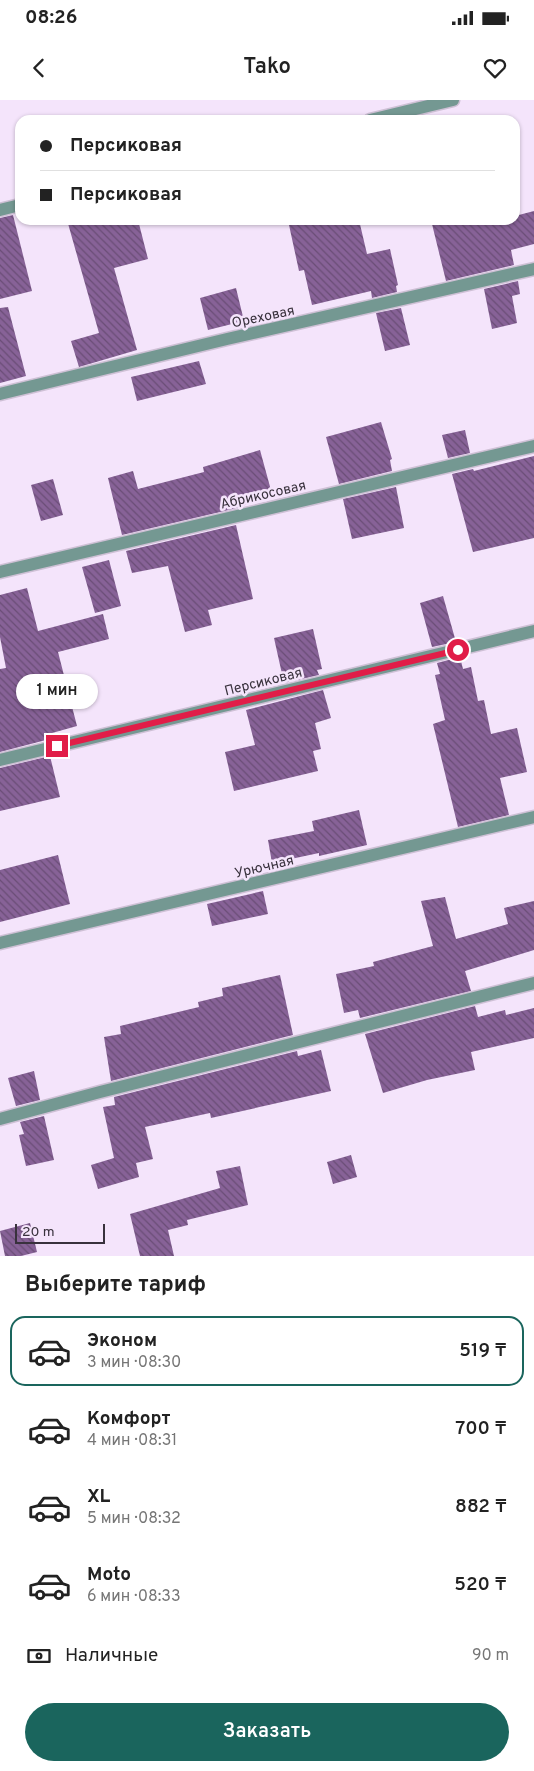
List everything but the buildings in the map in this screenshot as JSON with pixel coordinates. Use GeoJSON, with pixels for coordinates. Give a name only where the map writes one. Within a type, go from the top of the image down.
{"type":"FeatureCollection","features":[{"type":"Feature","properties":{"kind":"street"},"geometry":{"type":"LineString","coordinates":[[391,115],[453,100]]}},
{"type":"Feature","properties":{"kind":"street"},"geometry":{"type":"LineString","coordinates":[[0,210],[15,206]]}},
{"type":"Feature","properties":{"kind":"street","name":"Ореховая"},"geometry":{"type":"LineString","coordinates":[[0,394],[227,339],[534,269]]}},
{"type":"Feature","properties":{"kind":"street","name":"Абрикосовая"},"geometry":{"type":"LineString","coordinates":[[0,572],[534,446]]}},
{"type":"Feature","properties":{"kind":"street","name":"Персиковая"},"geometry":{"type":"LineString","coordinates":[[0,760],[534,631]]}},
{"type":"Feature","properties":{"kind":"street","name":"Урючная"},"geometry":{"type":"LineString","coordinates":[[0,943],[534,817]]}},
{"type":"Feature","properties":{"kind":"street"},"geometry":{"type":"LineString","coordinates":[[0,1119],[534,983]]}},
{"type":"Feature","properties":{"kind":"route"},"geometry":{"type":"LineString","coordinates":[[57,746],[458,650]]}}]}
